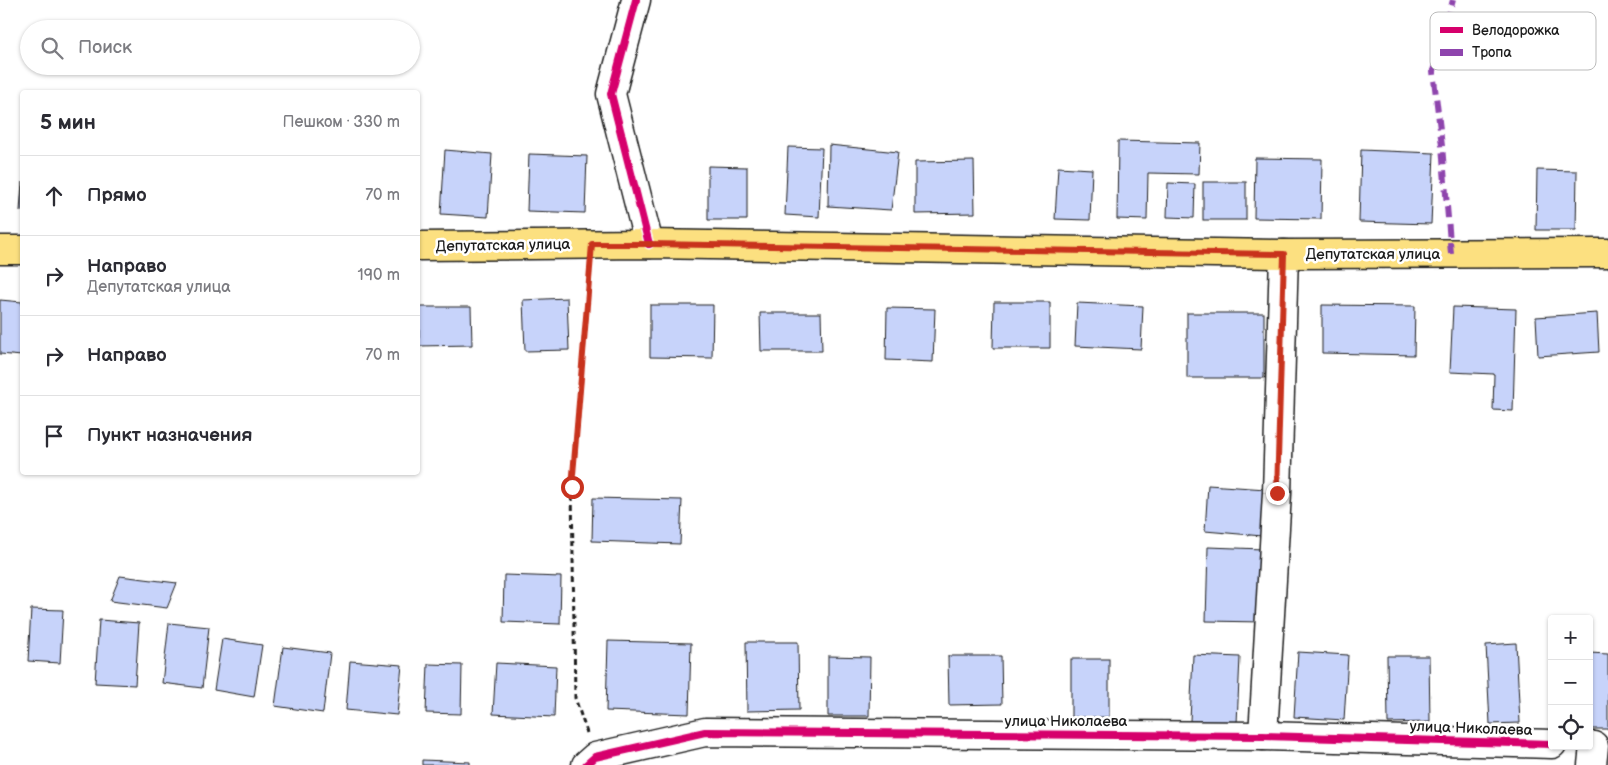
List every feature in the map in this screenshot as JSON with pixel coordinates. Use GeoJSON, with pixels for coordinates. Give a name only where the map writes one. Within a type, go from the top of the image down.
{"type":"FeatureCollection","features":[{"type":"Feature","properties":{"kind":"main road","name":"Депутатская улица"},"geometry":{"type":"LineString","coordinates":[[420,246],[650,244],[1284,254],[1608,253]]}},
{"type":"Feature","properties":{"kind":"main road"},"geometry":{"type":"LineString","coordinates":[[0,250],[20,250]]}},
{"type":"Feature","properties":{"kind":"street"},"geometry":{"type":"LineString","coordinates":[[636,0],[611,94],[650,244]]}},
{"type":"Feature","properties":{"kind":"street"},"geometry":{"type":"LineString","coordinates":[[1263,736],[1277,493],[1284,254]]}},
{"type":"Feature","properties":{"kind":"street","name":"улица Николаева"},"geometry":{"type":"LineString","coordinates":[[590,761],[705,732],[1263,736],[1548,744]]}},
{"type":"Feature","properties":{"kind":"path"},"geometry":{"type":"LineString","coordinates":[[590,761],[575,698],[572,487],[592,244]]}},
{"type":"Feature","properties":{"kind":"building"},"geometry":{"type":"Polygon","coordinates":[[[1118,141],[1200,143],[1199,174],[1148,173],[1147,220],[1117,219],[1118,141]]]}},
{"type":"Feature","properties":{"kind":"building"},"geometry":{"type":"Polygon","coordinates":[[[829,145],[898,152],[891,210],[828,206],[829,145]]]}},
{"type":"Feature","properties":{"kind":"building"},"geometry":{"type":"Polygon","coordinates":[[[788,147],[822,148],[819,217],[785,215],[788,147]]]}},
{"type":"Feature","properties":{"kind":"building"},"geometry":{"type":"Polygon","coordinates":[[[445,150],[492,154],[488,217],[441,214],[445,150]]]}},
{"type":"Feature","properties":{"kind":"building"},"geometry":{"type":"Polygon","coordinates":[[[1361,150],[1434,153],[1431,224],[1359,222],[1361,150]]]}},
{"type":"Feature","properties":{"kind":"building"},"geometry":{"type":"Polygon","coordinates":[[[529,154],[587,156],[585,213],[527,211],[529,154]]]}},
{"type":"Feature","properties":{"kind":"building"},"geometry":{"type":"Polygon","coordinates":[[[1255,158],[1322,159],[1321,219],[1254,218],[1255,158]]]}},
{"type":"Feature","properties":{"kind":"building"},"geometry":{"type":"Polygon","coordinates":[[[974,161],[975,213],[915,214],[915,162],[974,161]]]}},
{"type":"Feature","properties":{"kind":"building"},"geometry":{"type":"Polygon","coordinates":[[[708,166],[747,167],[747,220],[708,220],[708,166]]]}},
{"type":"Feature","properties":{"kind":"building"},"geometry":{"type":"Polygon","coordinates":[[[1058,167],[1092,169],[1090,220],[1055,219],[1058,167]]]}},
{"type":"Feature","properties":{"kind":"building"},"geometry":{"type":"Polygon","coordinates":[[[1537,170],[1577,171],[1576,230],[1536,230],[1537,170]]]}},
{"type":"Feature","properties":{"kind":"building"},"geometry":{"type":"Polygon","coordinates":[[[1203,182],[1246,182],[1246,220],[1203,220],[1203,182]]]}},
{"type":"Feature","properties":{"kind":"building"},"geometry":{"type":"Polygon","coordinates":[[[1168,183],[1195,184],[1194,218],[1167,217],[1168,183]]]}},
{"type":"Feature","properties":{"kind":"building"},"geometry":{"type":"Polygon","coordinates":[[[567,298],[569,350],[525,351],[523,300],[567,298]]]}},
{"type":"Feature","properties":{"kind":"building"},"geometry":{"type":"Polygon","coordinates":[[[0,300],[20,302],[20,356],[0,354],[0,300]]]}},
{"type":"Feature","properties":{"kind":"building"},"geometry":{"type":"Polygon","coordinates":[[[994,302],[1050,302],[1050,348],[993,348],[994,302]]]}},
{"type":"Feature","properties":{"kind":"building"},"geometry":{"type":"Polygon","coordinates":[[[1077,303],[1143,306],[1141,349],[1075,346],[1077,303]]]}},
{"type":"Feature","properties":{"kind":"building"},"geometry":{"type":"Polygon","coordinates":[[[650,305],[713,305],[712,358],[650,357],[650,305]]]}},
{"type":"Feature","properties":{"kind":"building"},"geometry":{"type":"Polygon","coordinates":[[[1322,305],[1415,306],[1414,355],[1322,353],[1322,305]]]}},
{"type":"Feature","properties":{"kind":"building"},"geometry":{"type":"Polygon","coordinates":[[[420,307],[471,307],[472,345],[420,346],[420,307]]]}},
{"type":"Feature","properties":{"kind":"building"},"geometry":{"type":"Polygon","coordinates":[[[1453,307],[1516,309],[1513,411],[1493,410],[1494,374],[1450,372],[1453,307]]]}},
{"type":"Feature","properties":{"kind":"building"},"geometry":{"type":"Polygon","coordinates":[[[887,308],[935,309],[933,362],[886,360],[887,308]]]}},
{"type":"Feature","properties":{"kind":"building"},"geometry":{"type":"Polygon","coordinates":[[[760,313],[821,313],[822,351],[761,351],[760,313]]]}},
{"type":"Feature","properties":{"kind":"building"},"geometry":{"type":"Polygon","coordinates":[[[1187,313],[1264,313],[1264,378],[1187,378],[1187,313]]]}},
{"type":"Feature","properties":{"kind":"building"},"geometry":{"type":"Polygon","coordinates":[[[1597,313],[1599,352],[1538,356],[1536,317],[1597,313]]]}},
{"type":"Feature","properties":{"kind":"building"},"geometry":{"type":"Polygon","coordinates":[[[1208,485],[1266,489],[1262,536],[1205,531],[1208,485]]]}},
{"type":"Feature","properties":{"kind":"building"},"geometry":{"type":"Polygon","coordinates":[[[593,498],[682,500],[680,544],[592,541],[593,498]]]}},
{"type":"Feature","properties":{"kind":"building"},"geometry":{"type":"Polygon","coordinates":[[[1208,547],[1263,549],[1262,622],[1206,621],[1208,547]]]}},
{"type":"Feature","properties":{"kind":"building"},"geometry":{"type":"Polygon","coordinates":[[[504,575],[561,577],[560,624],[503,622],[504,575]]]}},
{"type":"Feature","properties":{"kind":"building"},"geometry":{"type":"Polygon","coordinates":[[[120,576],[177,583],[167,608],[110,601],[120,576]]]}},
{"type":"Feature","properties":{"kind":"building"},"geometry":{"type":"Polygon","coordinates":[[[31,609],[63,610],[60,663],[28,661],[31,609]]]}},
{"type":"Feature","properties":{"kind":"building"},"geometry":{"type":"Polygon","coordinates":[[[99,620],[139,623],[135,685],[95,683],[99,620]]]}},
{"type":"Feature","properties":{"kind":"building"},"geometry":{"type":"Polygon","coordinates":[[[169,623],[209,627],[202,688],[162,683],[169,623]]]}},
{"type":"Feature","properties":{"kind":"building"},"geometry":{"type":"Polygon","coordinates":[[[222,639],[262,645],[254,697],[214,690],[222,639]]]}},
{"type":"Feature","properties":{"kind":"building"},"geometry":{"type":"Polygon","coordinates":[[[608,641],[691,643],[689,714],[606,711],[608,641]]]}},
{"type":"Feature","properties":{"kind":"building"},"geometry":{"type":"Polygon","coordinates":[[[746,642],[798,642],[799,710],[747,711],[746,642]]]}},
{"type":"Feature","properties":{"kind":"building"},"geometry":{"type":"Polygon","coordinates":[[[1516,643],[1520,723],[1490,724],[1486,645],[1516,643]]]}},
{"type":"Feature","properties":{"kind":"building"},"geometry":{"type":"Polygon","coordinates":[[[283,647],[330,653],[323,713],[275,706],[283,647]]]}},
{"type":"Feature","properties":{"kind":"building"},"geometry":{"type":"Polygon","coordinates":[[[1298,652],[1348,655],[1344,720],[1294,717],[1298,652]]]}},
{"type":"Feature","properties":{"kind":"building"},"geometry":{"type":"Polygon","coordinates":[[[1593,653],[1608,654],[1608,729],[1593,729],[1593,653]]]}},
{"type":"Feature","properties":{"kind":"building"},"geometry":{"type":"Polygon","coordinates":[[[1193,655],[1240,657],[1237,723],[1190,721],[1193,655]]]}},
{"type":"Feature","properties":{"kind":"building"},"geometry":{"type":"Polygon","coordinates":[[[828,656],[870,657],[869,716],[828,716],[828,656]]]}},
{"type":"Feature","properties":{"kind":"building"},"geometry":{"type":"Polygon","coordinates":[[[948,656],[1001,656],[1002,704],[949,705],[948,656]]]}},
{"type":"Feature","properties":{"kind":"building"},"geometry":{"type":"Polygon","coordinates":[[[1387,656],[1429,656],[1430,722],[1388,723],[1387,656]]]}},
{"type":"Feature","properties":{"kind":"building"},"geometry":{"type":"Polygon","coordinates":[[[1071,659],[1109,659],[1109,717],[1071,717],[1071,659]]]}},
{"type":"Feature","properties":{"kind":"building"},"geometry":{"type":"Polygon","coordinates":[[[350,661],[402,665],[397,715],[346,710],[350,661]]]}},
{"type":"Feature","properties":{"kind":"building"},"geometry":{"type":"Polygon","coordinates":[[[496,663],[556,666],[554,717],[493,714],[496,663]]]}},
{"type":"Feature","properties":{"kind":"building"},"geometry":{"type":"Polygon","coordinates":[[[428,664],[462,665],[461,714],[426,713],[428,664]]]}},
{"type":"Feature","properties":{"kind":"building"},"geometry":{"type":"Polygon","coordinates":[[[422,760],[470,762],[470,765],[422,765],[422,760]]]}},
{"type":"Feature","properties":{"kind":"marked path"},"geometry":{"type":"LineString","coordinates":[[1450,12],[1453,0]]}},
{"type":"Feature","properties":{"kind":"marked path"},"geometry":{"type":"LineString","coordinates":[[1433,70],[1451,254]]}},
{"type":"Feature","properties":{"kind":"cycle path"},"geometry":{"type":"LineString","coordinates":[[636,0],[611,94],[649,244]]}},
{"type":"Feature","properties":{"kind":"cycle path"},"geometry":{"type":"LineString","coordinates":[[586,765],[595,757],[705,732],[1263,736],[1548,744]]}},
{"type":"Feature","properties":{"kind":"route"},"geometry":{"type":"LineString","coordinates":[[572,487],[592,244],[650,244],[1284,254],[1277,493]]}}]}
